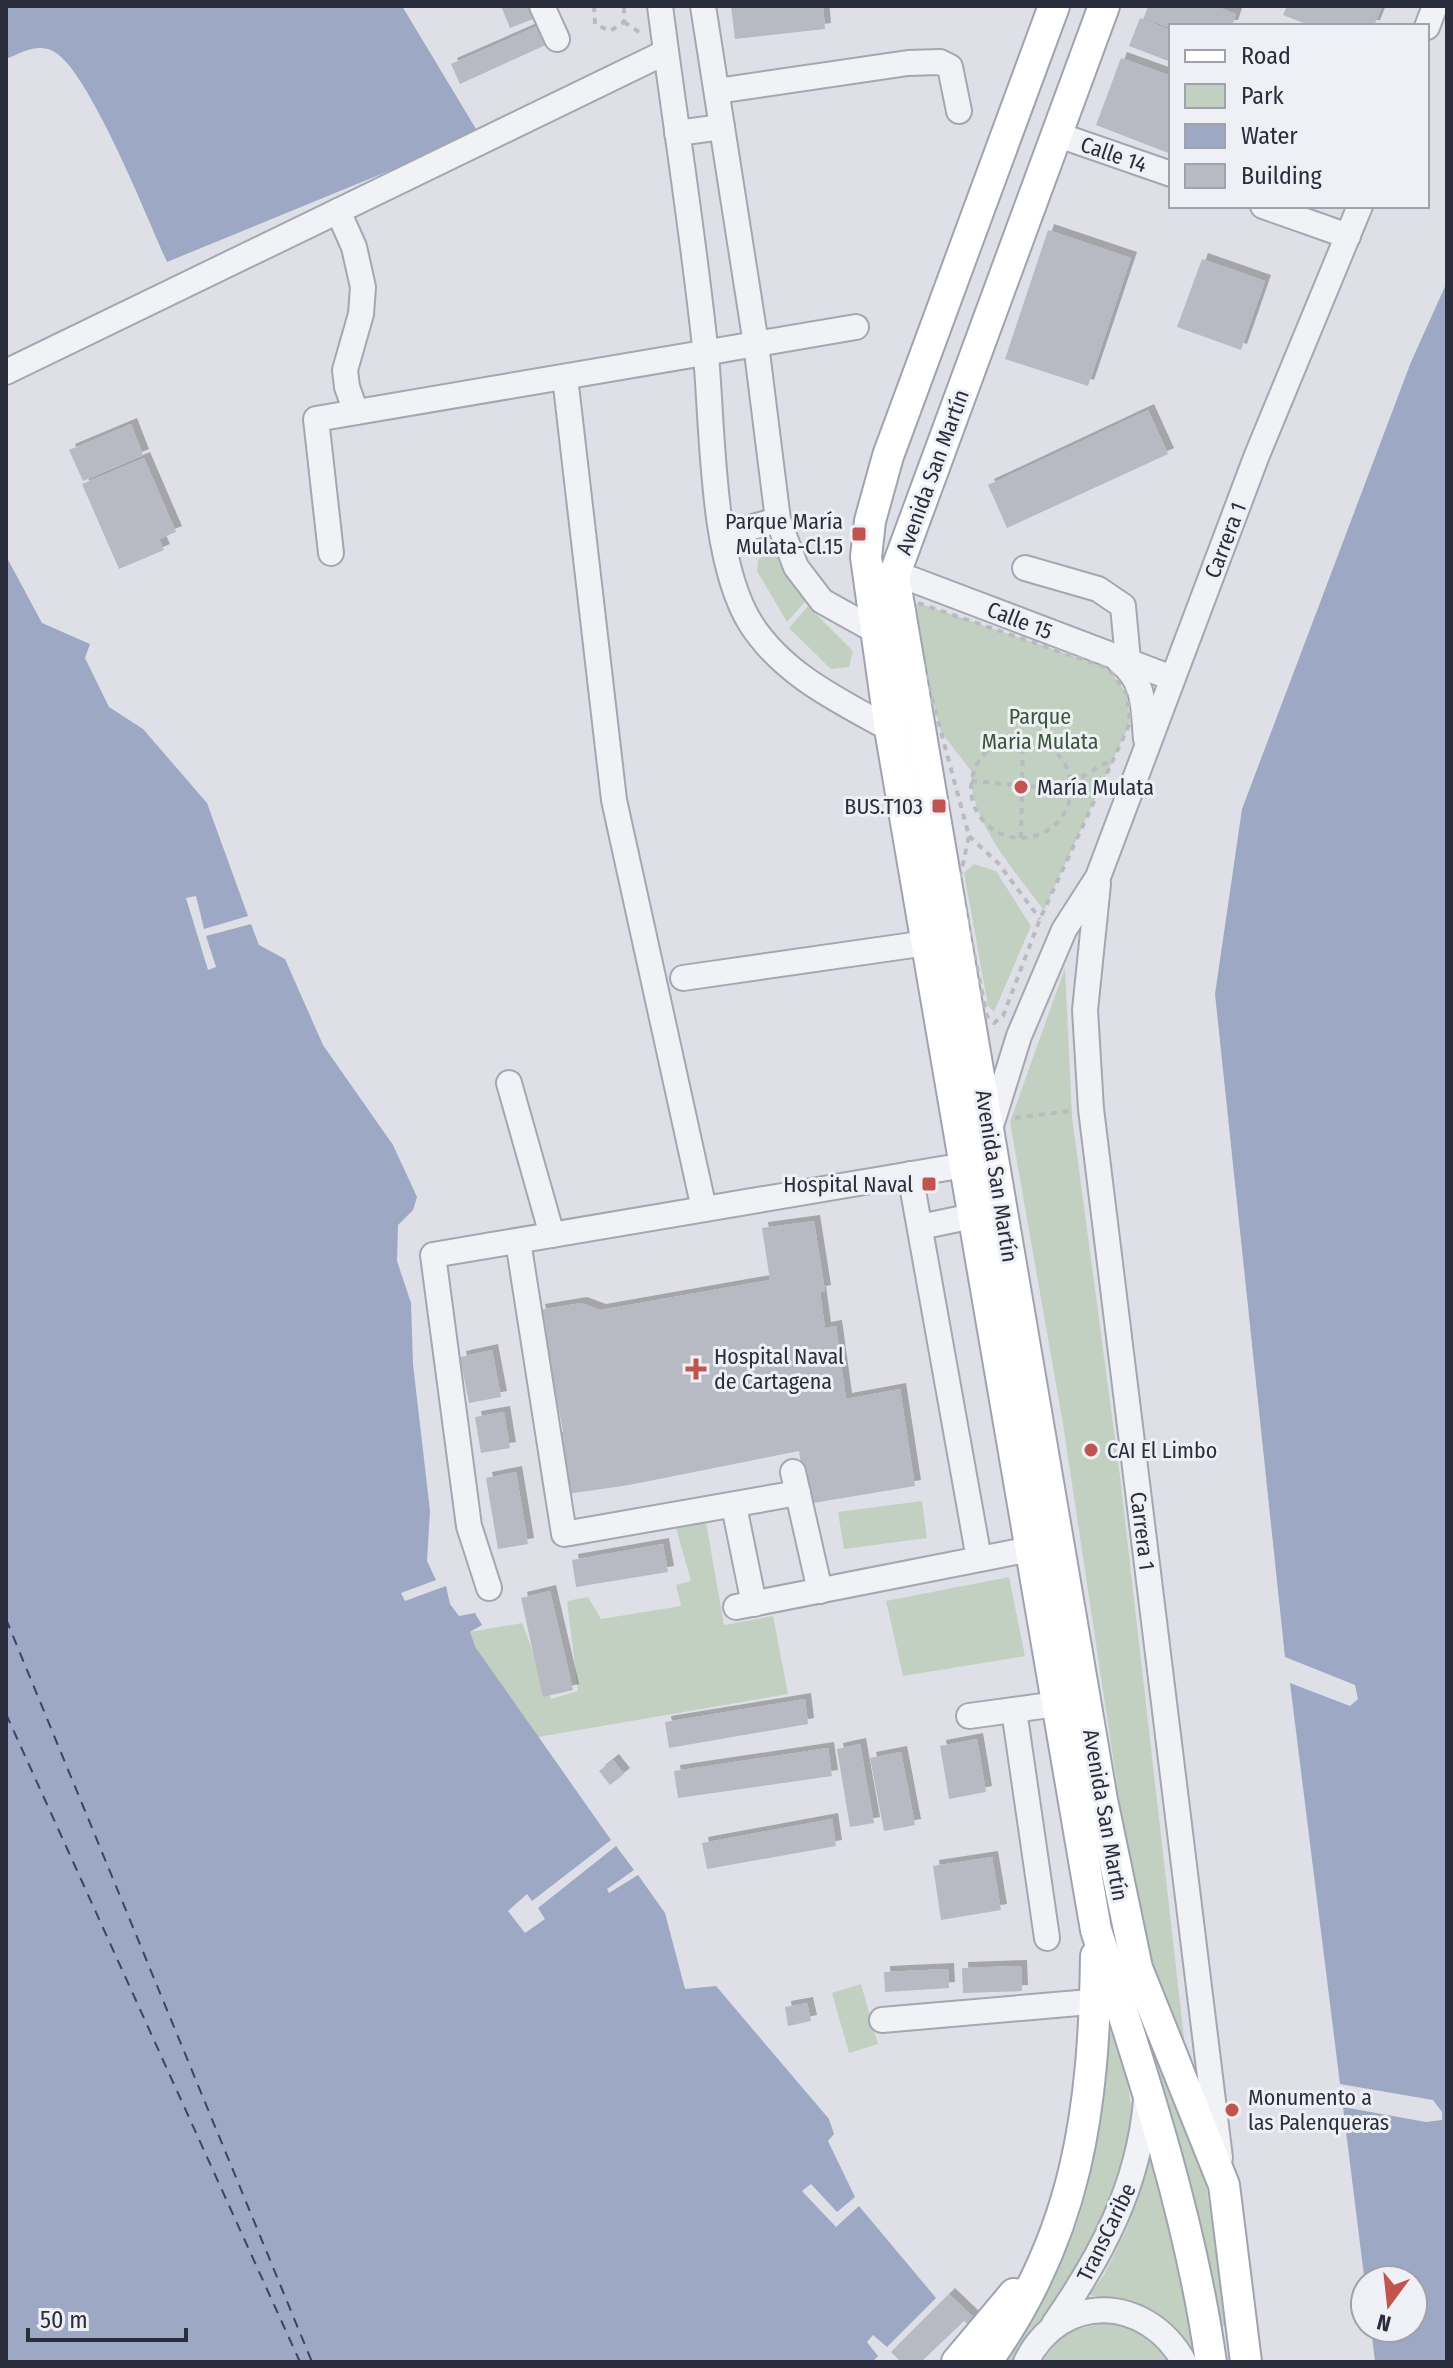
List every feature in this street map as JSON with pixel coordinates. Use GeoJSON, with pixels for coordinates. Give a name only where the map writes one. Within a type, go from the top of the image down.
{"type":"FeatureCollection","features":[{"type":"Feature","properties":{"kind":"main road","name":"Avenida San Martín"},"geometry":{"type":"LineString","coordinates":[[1054,6],[888,456],[870,521],[997,1124],[1102,1800],[1130,1943],[1120,2000],[1224,2185],[1246,2362]]}},
{"type":"Feature","properties":{"kind":"main road","name":"Avenida San Martín"},"geometry":{"type":"LineString","coordinates":[[1104,6],[881,576],[874,630],[1096,1930],[1147,2086],[1205,2318],[1211,2362]]}},
{"type":"Feature","properties":{"kind":"main road"},"geometry":{"type":"LineString","coordinates":[[986,2362],[1018,2313],[1061,2219],[1120,2000]]}},
{"type":"Feature","properties":{"kind":"main road"},"geometry":{"type":"LineString","coordinates":[[957,2362],[993,2316],[1042,2263]]}},
{"type":"Feature","properties":{"kind":"street"},"geometry":{"type":"LineString","coordinates":[[542,6],[557,39]]}},
{"type":"Feature","properties":{"kind":"street"},"geometry":{"type":"LineString","coordinates":[[660,6],[732,580],[749,620],[769,648],[823,692],[890,729]]}},
{"type":"Feature","properties":{"kind":"street"},"geometry":{"type":"LineString","coordinates":[[703,6],[756,344],[778,520],[796,567],[822,601],[874,630]]}},
{"type":"Feature","properties":{"kind":"street"},"geometry":{"type":"LineString","coordinates":[[6,372],[338,211],[668,63],[715,80],[940,62],[950,67],[955,78],[959,111]]}},
{"type":"Feature","properties":{"kind":"street"},"geometry":{"type":"LineString","coordinates":[[677,133],[722,127]]}},
{"type":"Feature","properties":{"kind":"street","name":"Calle 14"},"geometry":{"type":"LineString","coordinates":[[1055,137],[1070,139],[1169,173]]}},
{"type":"Feature","properties":{"kind":"street"},"geometry":{"type":"LineString","coordinates":[[1269,208],[1348,236]]}},
{"type":"Feature","properties":{"kind":"street","name":"Carrera 1"},"geometry":{"type":"LineString","coordinates":[[965,1165],[997,1124],[1019,1036],[1064,930],[1098,877],[1257,455],[1359,208]]}},
{"type":"Feature","properties":{"kind":"street"},"geometry":{"type":"LineString","coordinates":[[338,211],[354,247],[363,287],[358,326],[345,370],[356,412]]}},
{"type":"Feature","properties":{"kind":"street"},"geometry":{"type":"LineString","coordinates":[[331,553],[316,419],[856,327]]}},
{"type":"Feature","properties":{"kind":"street"},"geometry":{"type":"LineString","coordinates":[[565,377],[614,800],[704,1209]]}},
{"type":"Feature","properties":{"kind":"street"},"geometry":{"type":"LineString","coordinates":[[724,535],[778,520]]}},
{"type":"Feature","properties":{"kind":"street"},"geometry":{"type":"LineString","coordinates":[[1025,568],[1098,589],[1123,606],[1119,658],[1143,690],[1146,745]]}},
{"type":"Feature","properties":{"kind":"street","name":"Calle 15"},"geometry":{"type":"LineString","coordinates":[[881,576],[911,579],[1172,678]]}},
{"type":"Feature","properties":{"kind":"street","name":"Carrera 1"},"geometry":{"type":"LineString","coordinates":[[1098,877],[1085,1010],[1091,1109],[1224,2185]]}},
{"type":"Feature","properties":{"kind":"street"},"geometry":{"type":"LineString","coordinates":[[683,978],[927,943]]}},
{"type":"Feature","properties":{"kind":"street"},"geometry":{"type":"LineString","coordinates":[[509,1083],[552,1235]]}},
{"type":"Feature","properties":{"kind":"street"},"geometry":{"type":"LineString","coordinates":[[489,1588],[469,1526],[433,1255],[965,1165]]}},
{"type":"Feature","properties":{"kind":"street"},"geometry":{"type":"LineString","coordinates":[[910,1174],[979,1559]]}},
{"type":"Feature","properties":{"kind":"street"},"geometry":{"type":"LineString","coordinates":[[920,1227],[973,1216]]}},
{"type":"Feature","properties":{"kind":"street"},"geometry":{"type":"LineString","coordinates":[[518,1241],[564,1534],[734,1506],[795,1483],[820,1591]]}},
{"type":"Feature","properties":{"kind":"street"},"geometry":{"type":"LineString","coordinates":[[734,1506],[745,1605],[1031,1549]]}},
{"type":"Feature","properties":{"kind":"street"},"geometry":{"type":"LineString","coordinates":[[969,1716],[1057,1704]]}},
{"type":"Feature","properties":{"kind":"street"},"geometry":{"type":"LineString","coordinates":[[1014,1710],[1047,1938]]}},
{"type":"Feature","properties":{"kind":"street"},"geometry":{"type":"LineString","coordinates":[[882,2020],[1120,2000]]}},
{"type":"Feature","properties":{"kind":"street","name":"TransCaribe"},"geometry":{"type":"LineString","coordinates":[[1026,2362],[1037,2340],[1054,2324],[1100,2254],[1118,2218],[1136,2169],[1147,2086]]}},
{"type":"Feature","properties":{"kind":"street","name":"TransCaribe"},"geometry":{"type":"LineString","coordinates":[[1054,2324],[1093,2311],[1113,2310],[1139,2317],[1159,2329],[1184,2362]]}},
{"type":"Feature","properties":{"kind":"path"},"geometry":{"type":"LineString","coordinates":[[593,6],[595,24],[610,31],[624,22],[624,6]]}},
{"type":"Feature","properties":{"kind":"path"},"geometry":{"type":"LineString","coordinates":[[918,603],[1108,668],[1127,694],[1130,723],[1040,919],[1003,1016],[994,1023],[987,1016],[959,881],[969,836],[909,613],[918,603]]}},
{"type":"Feature","properties":{"kind":"path"},"geometry":{"type":"LineString","coordinates":[[1021,838],[1023,737]]}},
{"type":"Feature","properties":{"kind":"path"},"geometry":{"type":"LineString","coordinates":[[1023,737],[1052,748],[1066,766],[1071,790],[1057,823],[1041,834],[1021,838],[1001,834],[980,817],[971,795],[971,781],[977,763],[991,747],[1002,741],[1023,737]]}},
{"type":"Feature","properties":{"kind":"path"},"geometry":{"type":"LineString","coordinates":[[1071,783],[1113,759]]}},
{"type":"Feature","properties":{"kind":"path"},"geometry":{"type":"LineString","coordinates":[[971,781],[1071,790]]}},
{"type":"Feature","properties":{"kind":"path"},"geometry":{"type":"LineString","coordinates":[[969,836],[998,863],[1040,919]]}},
{"type":"Feature","properties":{"kind":"path"},"geometry":{"type":"LineString","coordinates":[[997,1124],[1091,1109]]}},
{"type":"Feature","properties":{"kind":"green space"},"geometry":{"type":"Polygon","coordinates":[[[767,553],[777,554],[805,602],[787,622],[757,571],[758,560],[767,553]]]}},
{"type":"Feature","properties":{"kind":"green space","name":"Parque Maria Mulata"},"geometry":{"type":"Polygon","coordinates":[[[918,603],[1108,668],[1127,694],[1130,723],[1044,910],[1008,863],[985,826],[972,789],[972,772],[941,732],[909,613],[918,603]]]}},
{"type":"Feature","properties":{"kind":"green space"},"geometry":{"type":"Polygon","coordinates":[[[808,606],[853,651],[849,667],[831,669],[789,628],[808,606]]]}},
{"type":"Feature","properties":{"kind":"green space"},"geometry":{"type":"Polygon","coordinates":[[[974,864],[996,871],[1031,926],[994,1012],[988,1006],[964,873],[974,864]]]}},
{"type":"Feature","properties":{"kind":"green space"},"geometry":{"type":"Polygon","coordinates":[[[1065,968],[1072,1117],[1120,1476],[1186,2055],[1141,1944],[1063,1424],[1010,1122],[1065,968]]]}},
{"type":"Feature","properties":{"kind":"green space"},"geometry":{"type":"Polygon","coordinates":[[[922,1501],[927,1538],[844,1549],[838,1512],[922,1501]]]}},
{"type":"Feature","properties":{"kind":"green space"},"geometry":{"type":"Polygon","coordinates":[[[706,1522],[724,1625],[773,1616],[788,1694],[538,1737],[476,1648],[470,1632],[522,1623],[551,1699],[578,1691],[567,1601],[588,1597],[601,1619],[681,1606],[676,1585],[691,1581],[676,1528],[706,1522]]]}},
{"type":"Feature","properties":{"kind":"green space"},"geometry":{"type":"Polygon","coordinates":[[[1009,1577],[1025,1656],[903,1676],[886,1601],[1009,1577]]]}},
{"type":"Feature","properties":{"kind":"green space"},"geometry":{"type":"Polygon","coordinates":[[[861,1984],[878,2044],[849,2053],[832,1993],[861,1984]]]}},
{"type":"Feature","properties":{"kind":"green space"},"geometry":{"type":"Polygon","coordinates":[[[1136,2008],[1203,2161],[1226,2327],[1217,2324],[1136,2008]]]}},
{"type":"Feature","properties":{"kind":"green space"},"geometry":{"type":"Polygon","coordinates":[[[1104,2028],[1122,2044],[1133,2119],[1108,2227],[1050,2313],[1030,2330],[1014,2362],[997,2362],[1051,2277],[1077,2223],[1094,2151],[1104,2028]]]}},
{"type":"Feature","properties":{"kind":"green space"},"geometry":{"type":"Polygon","coordinates":[[[1150,2157],[1201,2362],[1194,2362],[1170,2328],[1143,2306],[1089,2295],[1104,2275],[1127,2228],[1150,2157]]]}},
{"type":"Feature","properties":{"kind":"green space"},"geometry":{"type":"Polygon","coordinates":[[[1108,2322],[1143,2336],[1172,2362],[1041,2362],[1065,2332],[1108,2322]]]}},
{"type":"Feature","properties":{"kind":"water"},"geometry":{"type":"Polygon","coordinates":[[[6,6],[402,6],[479,134],[167,262],[116,147],[83,85],[67,63],[53,51],[41,48],[6,59],[6,6]]]}},
{"type":"Feature","properties":{"kind":"water"},"geometry":{"type":"Polygon","coordinates":[[[1447,282],[1447,2362],[1375,2362],[1373,2344],[1429,2344],[1429,2264],[1363,2264],[1343,2107],[1426,2122],[1442,2120],[1442,2112],[1433,2100],[1340,2084],[1290,1683],[1350,1706],[1358,1699],[1355,1685],[1285,1657],[1215,994],[1242,809],[1411,362],[1447,282]]]}},
{"type":"Feature","properties":{"kind":"water"},"geometry":{"type":"Polygon","coordinates":[[[6,556],[42,623],[90,644],[85,658],[109,707],[143,729],[207,803],[248,916],[204,929],[196,896],[186,898],[208,970],[216,967],[206,936],[251,924],[259,945],[285,959],[323,1045],[393,1145],[417,1197],[413,1210],[398,1225],[397,1261],[411,1303],[413,1364],[430,1511],[427,1561],[436,1580],[401,1593],[405,1601],[446,1586],[450,1604],[459,1616],[475,1613],[482,1625],[470,1632],[476,1648],[611,1840],[532,1901],[527,1894],[508,1911],[525,1933],[545,1919],[538,1908],[616,1846],[634,1870],[607,1889],[609,1893],[638,1875],[665,1913],[685,1989],[716,1986],[829,2119],[834,2134],[828,2141],[855,2197],[837,2212],[811,2184],[802,2191],[836,2227],[859,2206],[936,2298],[887,2347],[873,2335],[867,2342],[878,2356],[872,2362],[6,2362],[6,556]]]}},
{"type":"Feature","properties":{"kind":"building"},"geometry":{"type":"Polygon","coordinates":[[[501,6],[534,6],[538,17],[510,28],[501,6]]]}},
{"type":"Feature","properties":{"kind":"building"},"geometry":{"type":"Polygon","coordinates":[[[731,6],[823,6],[825,29],[735,39],[731,6]]]}},
{"type":"Feature","properties":{"kind":"building"},"geometry":{"type":"Polygon","coordinates":[[[1148,6],[1215,6],[1236,14],[1233,24],[1169,24],[1169,27],[1144,18],[1148,6]]]}},
{"type":"Feature","properties":{"kind":"building"},"geometry":{"type":"Polygon","coordinates":[[[1287,6],[1382,6],[1375,24],[1306,24],[1283,15],[1287,6]]]}},
{"type":"Feature","properties":{"kind":"building"},"geometry":{"type":"Polygon","coordinates":[[[1140,18],[1169,29],[1169,61],[1129,46],[1140,18]]]}},
{"type":"Feature","properties":{"kind":"building"},"geometry":{"type":"Polygon","coordinates":[[[540,25],[548,44],[460,84],[451,64],[540,25]]]}},
{"type":"Feature","properties":{"kind":"building"},"geometry":{"type":"Polygon","coordinates":[[[1121,58],[1169,75],[1169,153],[1096,125],[1121,58]]]}},
{"type":"Feature","properties":{"kind":"building"},"geometry":{"type":"Polygon","coordinates":[[[1048,230],[1131,258],[1088,386],[1005,359],[1048,230]]]}},
{"type":"Feature","properties":{"kind":"building"},"geometry":{"type":"Polygon","coordinates":[[[1202,259],[1265,281],[1241,350],[1177,327],[1202,259]]]}},
{"type":"Feature","properties":{"kind":"building"},"geometry":{"type":"Polygon","coordinates":[[[1148,410],[1168,454],[1007,528],[988,485],[1148,410]]]}},
{"type":"Feature","properties":{"kind":"building"},"geometry":{"type":"Polygon","coordinates":[[[131,424],[143,455],[83,481],[69,450],[131,424]]]}},
{"type":"Feature","properties":{"kind":"building"},"geometry":{"type":"Polygon","coordinates":[[[144,458],[176,532],[159,539],[164,550],[119,569],[82,484],[144,458]]]}},
{"type":"Feature","properties":{"kind":"building","name":"Hospital Naval de Cartagena"},"geometry":{"type":"Polygon","coordinates":[[[814,1221],[825,1291],[820,1292],[825,1328],[836,1326],[846,1399],[900,1389],[915,1486],[807,1504],[799,1451],[629,1485],[560,1495],[550,1439],[564,1436],[539,1310],[581,1303],[600,1310],[770,1280],[762,1228],[814,1221]]]}},
{"type":"Feature","properties":{"kind":"building"},"geometry":{"type":"Polygon","coordinates":[[[492,1350],[501,1397],[469,1403],[460,1357],[492,1350]]]}},
{"type":"Feature","properties":{"kind":"building"},"geometry":{"type":"Polygon","coordinates":[[[504,1412],[510,1448],[481,1453],[475,1417],[504,1412]]]}},
{"type":"Feature","properties":{"kind":"building"},"geometry":{"type":"Polygon","coordinates":[[[516,1472],[528,1544],[498,1549],[486,1478],[516,1472]]]}},
{"type":"Feature","properties":{"kind":"building"},"geometry":{"type":"Polygon","coordinates":[[[663,1544],[668,1572],[576,1587],[572,1560],[663,1544]]]}},
{"type":"Feature","properties":{"kind":"building"},"geometry":{"type":"Polygon","coordinates":[[[550,1591],[573,1690],[543,1697],[521,1598],[550,1591]]]}},
{"type":"Feature","properties":{"kind":"building"},"geometry":{"type":"Polygon","coordinates":[[[805,1699],[808,1724],[669,1748],[665,1722],[805,1699]]]}},
{"type":"Feature","properties":{"kind":"building"},"geometry":{"type":"Polygon","coordinates":[[[977,1739],[986,1792],[949,1799],[940,1746],[977,1739]]]}},
{"type":"Feature","properties":{"kind":"building"},"geometry":{"type":"Polygon","coordinates":[[[860,1744],[874,1823],[850,1827],[837,1749],[860,1744]]]}},
{"type":"Feature","properties":{"kind":"building"},"geometry":{"type":"Polygon","coordinates":[[[828,1748],[832,1776],[678,1798],[674,1771],[828,1748]]]}},
{"type":"Feature","properties":{"kind":"building"},"geometry":{"type":"Polygon","coordinates":[[[901,1752],[915,1825],[884,1831],[870,1758],[901,1752]]]}},
{"type":"Feature","properties":{"kind":"building"},"geometry":{"type":"Polygon","coordinates":[[[613,1760],[624,1774],[610,1785],[599,1771],[613,1760]]]}},
{"type":"Feature","properties":{"kind":"building"},"geometry":{"type":"Polygon","coordinates":[[[832,1819],[836,1846],[707,1869],[702,1843],[832,1819]]]}},
{"type":"Feature","properties":{"kind":"building"},"geometry":{"type":"Polygon","coordinates":[[[992,1857],[1001,1910],[941,1920],[933,1866],[992,1857]]]}},
{"type":"Feature","properties":{"kind":"building"},"geometry":{"type":"Polygon","coordinates":[[[1021,1966],[1022,1991],[963,1993],[962,1968],[1021,1966]]]}},
{"type":"Feature","properties":{"kind":"building"},"geometry":{"type":"Polygon","coordinates":[[[948,1969],[949,1988],[885,1992],[884,1972],[948,1969]]]}},
{"type":"Feature","properties":{"kind":"building"},"geometry":{"type":"Polygon","coordinates":[[[807,2003],[811,2021],[788,2026],[785,2007],[807,2003]]]}},
{"type":"Feature","properties":{"kind":"building"},"geometry":{"type":"Polygon","coordinates":[[[949,2294],[974,2318],[969,2325],[964,2321],[921,2362],[901,2362],[891,2352],[949,2294]]]}},
{"type":"Feature","properties":{"kind":"ferry route"},"geometry":{"type":"LineString","coordinates":[[6,1619],[312,2362]]}},
{"type":"Feature","properties":{"kind":"ferry route"},"geometry":{"type":"LineString","coordinates":[[6,1714],[300,2362]]}},
{"type":"Feature","properties":{"kind":"place","name":"Parque María Mulata-Cl.15"},"geometry":{"type":"Point","coordinates":[859,534]}},
{"type":"Feature","properties":{"kind":"place","name":"María Mulata"},"geometry":{"type":"Point","coordinates":[1021,787]}},
{"type":"Feature","properties":{"kind":"place","name":"BUS.T103"},"geometry":{"type":"Point","coordinates":[939,806]}},
{"type":"Feature","properties":{"kind":"place","name":"Hospital Naval"},"geometry":{"type":"Point","coordinates":[929,1184]}},
{"type":"Feature","properties":{"kind":"place","name":"Hospital Naval de Cartagena"},"geometry":{"type":"Point","coordinates":[696,1369]}},
{"type":"Feature","properties":{"kind":"place","name":"CAI El Limbo"},"geometry":{"type":"Point","coordinates":[1091,1450]}},
{"type":"Feature","properties":{"kind":"place","name":"Monumento a las Palenqueras"},"geometry":{"type":"Point","coordinates":[1232,2110]}}]}
